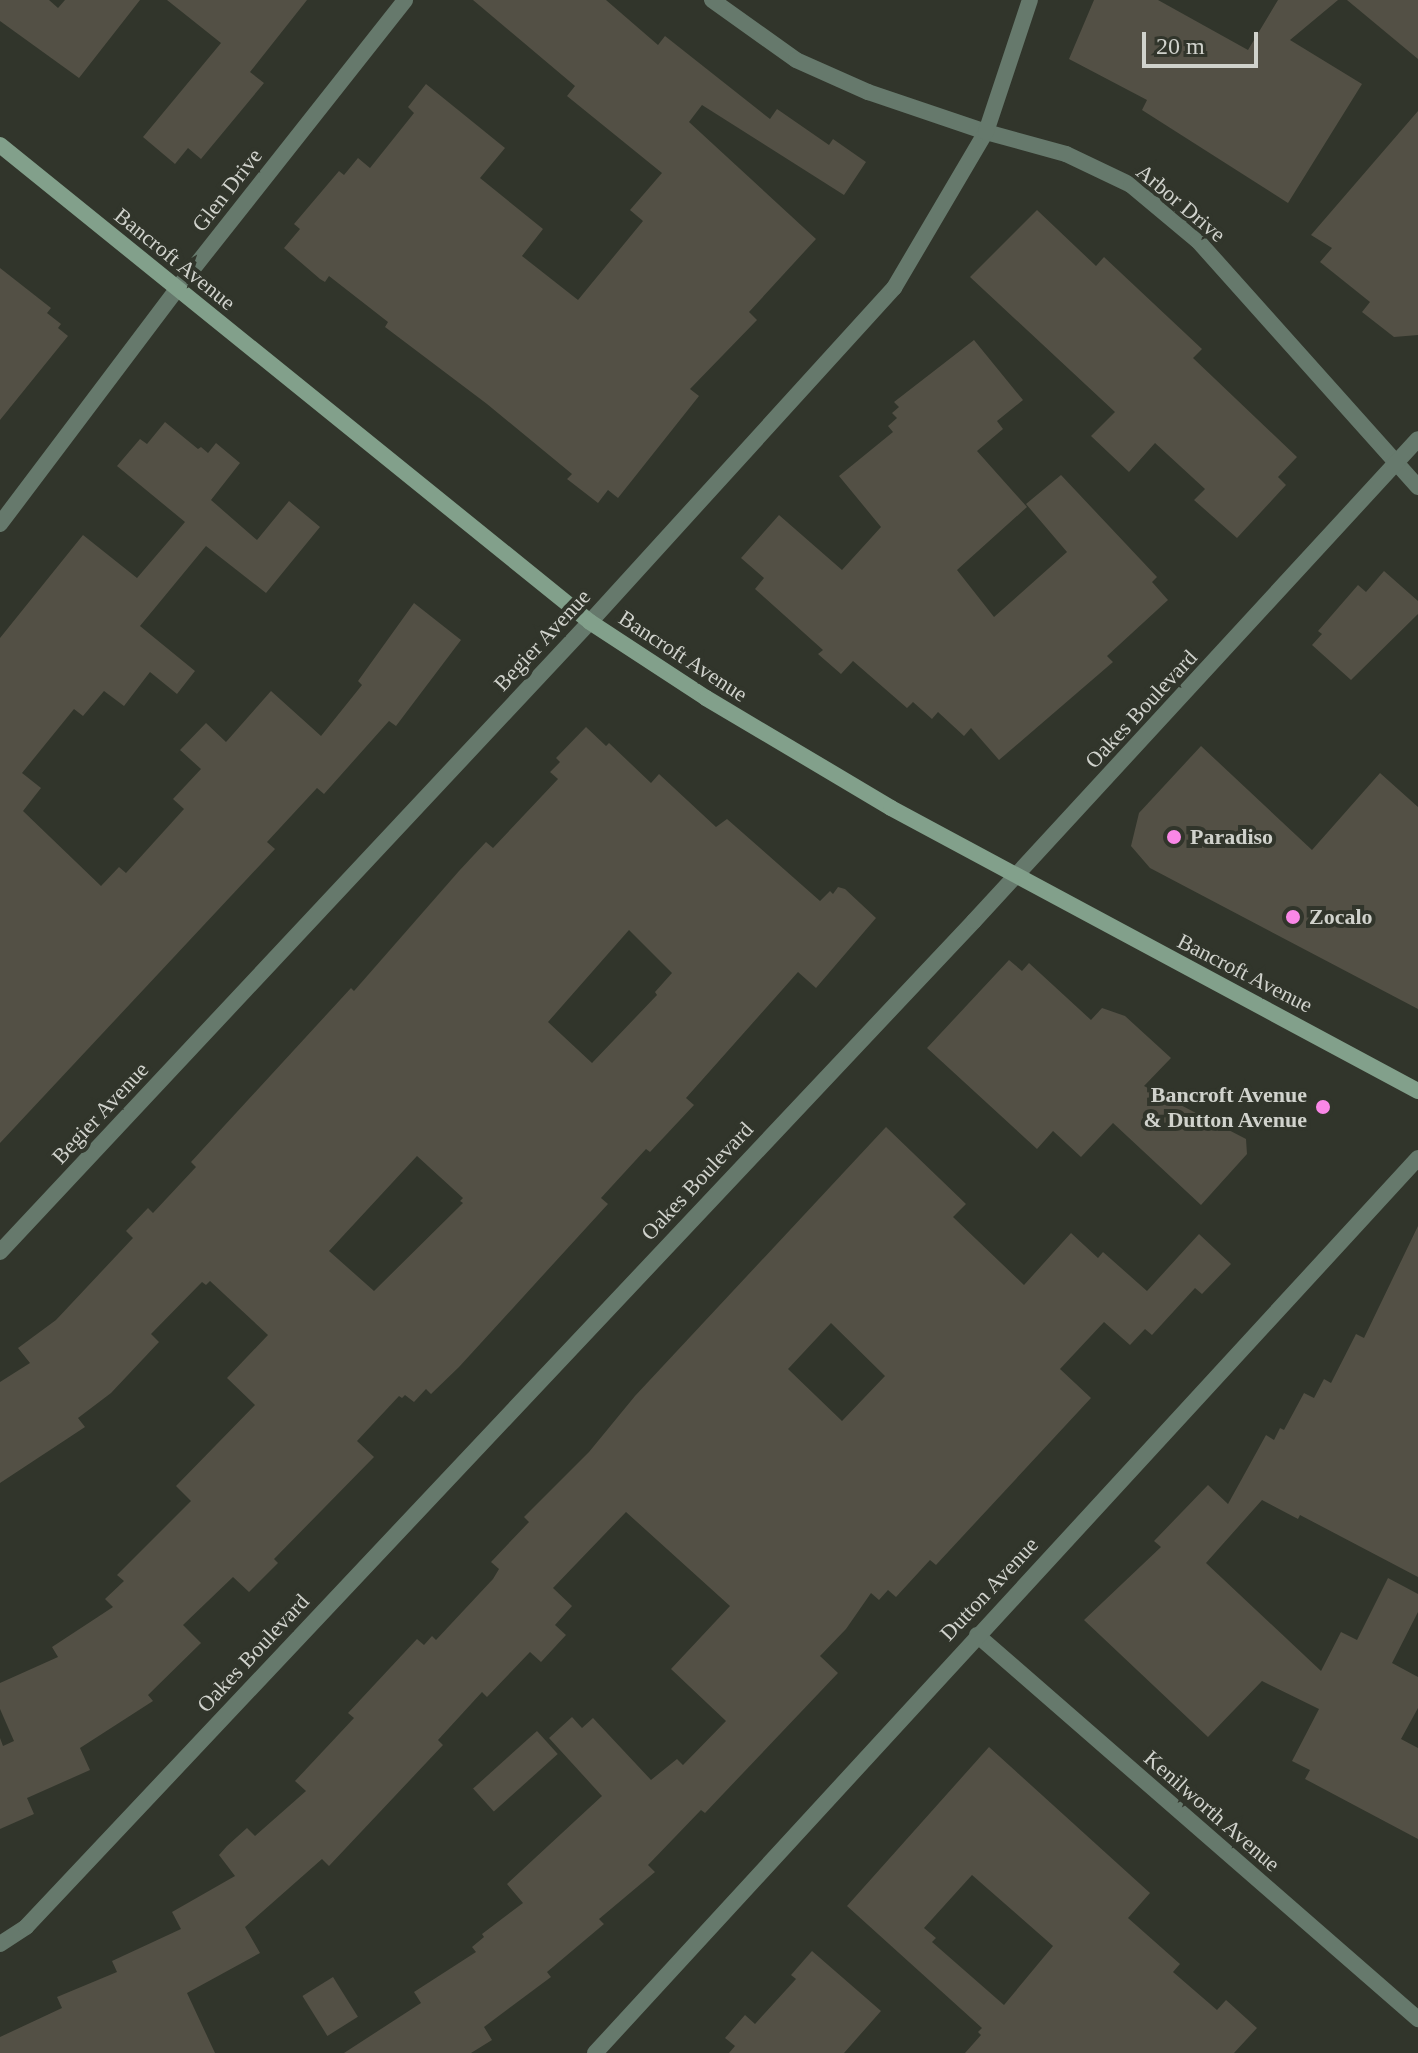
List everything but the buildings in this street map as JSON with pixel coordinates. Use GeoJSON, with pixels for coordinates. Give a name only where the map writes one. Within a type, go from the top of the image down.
{"type":"FeatureCollection","features":[{"type":"Feature","properties":{"kind":"main road","name":"Bancroft Avenue"},"geometry":{"type":"LineString","coordinates":[[0,145],[590,622],[719,706],[1013,877],[1418,1091]]}},
{"type":"Feature","properties":{"kind":"street","name":"Glen Drive"},"geometry":{"type":"LineString","coordinates":[[0,524],[177,289],[405,0]]}},
{"type":"Feature","properties":{"kind":"street","name":"Arbor Drive"},"geometry":{"type":"LineString","coordinates":[[712,0],[796,60],[868,92],[986,132],[1066,154],[1131,185],[1198,241],[1418,487]]}},
{"type":"Feature","properties":{"kind":"street","name":"Begier Avenue"},"geometry":{"type":"LineString","coordinates":[[0,1252],[590,622],[894,288],[986,132],[1030,0]]}},
{"type":"Feature","properties":{"kind":"street","name":"Oakes Boulevard"},"geometry":{"type":"LineString","coordinates":[[0,1944],[26,1927],[1013,877],[1399,464],[1418,439]]}},
{"type":"Feature","properties":{"kind":"street","name":"Dutton Avenue"},"geometry":{"type":"LineString","coordinates":[[595,2053],[1418,1158]]}},
{"type":"Feature","properties":{"kind":"street","name":"Kenilworth Avenue"},"geometry":{"type":"LineString","coordinates":[[977,1635],[1418,2019]]}},
{"type":"Feature","properties":{"kind":"place","name":"Paradiso"},"geometry":{"type":"Point","coordinates":[1174,837]}},
{"type":"Feature","properties":{"kind":"place","name":"Zocalo"},"geometry":{"type":"Point","coordinates":[1293,917]}},
{"type":"Feature","properties":{"kind":"place","name":"Bancroft Avenue & Dutton Avenue"},"geometry":{"type":"Point","coordinates":[1323,1107]}}]}
